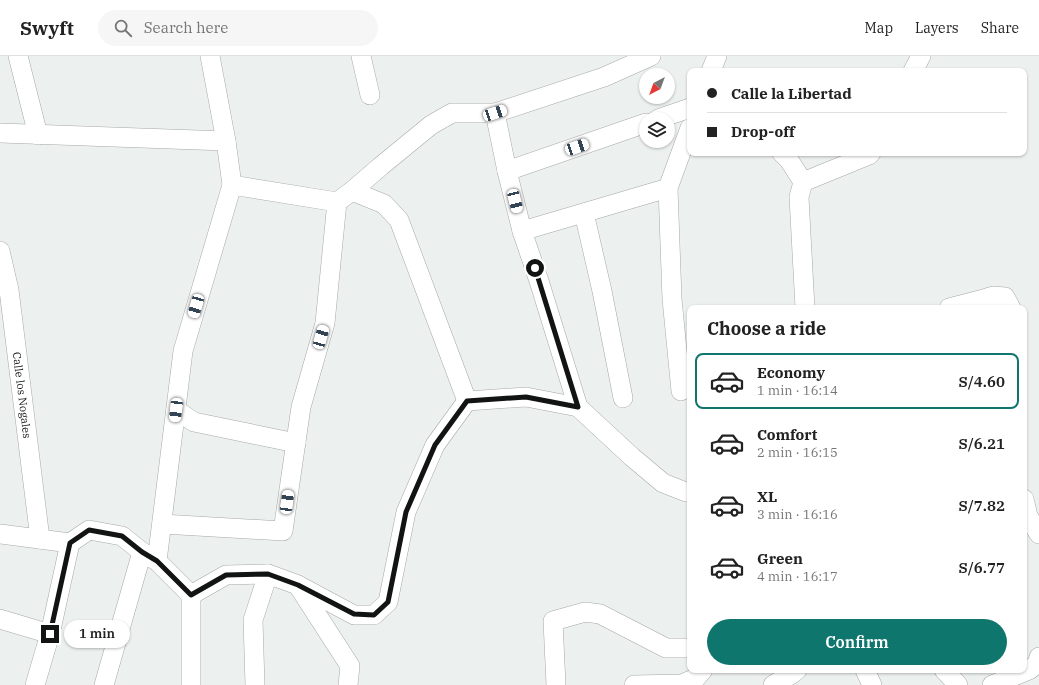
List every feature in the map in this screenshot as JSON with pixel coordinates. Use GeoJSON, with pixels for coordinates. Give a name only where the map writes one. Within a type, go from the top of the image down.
{"type":"FeatureCollection","features":[{"type":"Feature","properties":{"kind":"street"},"geometry":{"type":"LineString","coordinates":[[18,56],[38,135]]}},
{"type":"Feature","properties":{"kind":"street"},"geometry":{"type":"LineString","coordinates":[[104,685],[162,524],[183,351],[232,186],[226,141],[210,56]]}},
{"type":"Feature","properties":{"kind":"street"},"geometry":{"type":"LineString","coordinates":[[361,56],[370,95]]}},
{"type":"Feature","properties":{"kind":"street"},"geometry":{"type":"LineString","coordinates":[[232,186],[337,202],[431,124],[452,113],[495,113],[604,77],[651,56]]}},
{"type":"Feature","properties":{"kind":"street"},"geometry":{"type":"LineString","coordinates":[[712,68],[717,56]]}},
{"type":"Feature","properties":{"kind":"street"},"geometry":{"type":"LineString","coordinates":[[915,68],[921,56]]}},
{"type":"Feature","properties":{"kind":"street"},"geometry":{"type":"LineString","coordinates":[[675,113],[687,109]]}},
{"type":"Feature","properties":{"kind":"street"},"geometry":{"type":"LineString","coordinates":[[495,113],[522,231],[578,407],[632,457],[663,483],[687,492]]}},
{"type":"Feature","properties":{"kind":"street"},"geometry":{"type":"LineString","coordinates":[[508,171],[639,125]]}},
{"type":"Feature","properties":{"kind":"street"},"geometry":{"type":"LineString","coordinates":[[0,133],[226,141]]}},
{"type":"Feature","properties":{"kind":"street"},"geometry":{"type":"LineString","coordinates":[[681,391],[672,299],[668,188],[687,136]]}},
{"type":"Feature","properties":{"kind":"street"},"geometry":{"type":"LineString","coordinates":[[785,156],[803,182],[799,197],[805,305]]}},
{"type":"Feature","properties":{"kind":"street"},"geometry":{"type":"LineString","coordinates":[[803,182],[867,156]]}},
{"type":"Feature","properties":{"kind":"street"},"geometry":{"type":"LineString","coordinates":[[522,231],[668,188]]}},
{"type":"Feature","properties":{"kind":"street"},"geometry":{"type":"LineString","coordinates":[[352,191],[384,204],[399,220],[467,401]]}},
{"type":"Feature","properties":{"kind":"street"},"geometry":{"type":"LineString","coordinates":[[162,524],[283,531],[301,407],[325,323],[337,202]]}},
{"type":"Feature","properties":{"kind":"street"},"geometry":{"type":"LineString","coordinates":[[584,213],[602,291],[623,398]]}},
{"type":"Feature","properties":{"kind":"street","name":"Calle los Nogales"},"geometry":{"type":"LineString","coordinates":[[0,251],[40,539]]}},
{"type":"Feature","properties":{"kind":"street"},"geometry":{"type":"LineString","coordinates":[[961,305],[993,296],[1005,297],[1009,305]]}},
{"type":"Feature","properties":{"kind":"street"},"geometry":{"type":"LineString","coordinates":[[467,401],[526,397],[578,407]]}},
{"type":"Feature","properties":{"kind":"street"},"geometry":{"type":"LineString","coordinates":[[191,595],[226,575],[268,574],[298,585],[354,614],[374,615],[388,602],[406,512],[435,445],[467,401]]}},
{"type":"Feature","properties":{"kind":"street"},"geometry":{"type":"LineString","coordinates":[[176,410],[194,422],[296,443]]}},
{"type":"Feature","properties":{"kind":"street"},"geometry":{"type":"LineString","coordinates":[[1027,512],[1039,534]]}},
{"type":"Feature","properties":{"kind":"street"},"geometry":{"type":"LineString","coordinates":[[0,534],[70,543],[89,530],[122,536],[150,557],[191,595],[191,685]]}},
{"type":"Feature","properties":{"kind":"street"},"geometry":{"type":"LineString","coordinates":[[35,685],[50,634],[70,543]]}},
{"type":"Feature","properties":{"kind":"street"},"geometry":{"type":"LineString","coordinates":[[255,685],[253,620],[268,574]]}},
{"type":"Feature","properties":{"kind":"street"},"geometry":{"type":"LineString","coordinates":[[298,585],[350,666],[348,685]]}},
{"type":"Feature","properties":{"kind":"street"},"geometry":{"type":"LineString","coordinates":[[556,685],[554,622],[585,612],[600,614],[666,648],[687,648]]}},
{"type":"Feature","properties":{"kind":"street"},"geometry":{"type":"LineString","coordinates":[[0,619],[50,634]]}},
{"type":"Feature","properties":{"kind":"street"},"geometry":{"type":"LineString","coordinates":[[634,685],[682,684],[696,678],[700,673]]}},
{"type":"Feature","properties":{"kind":"street"},"geometry":{"type":"LineString","coordinates":[[773,685],[793,673]]}},
{"type":"Feature","properties":{"kind":"street"},"geometry":{"type":"LineString","coordinates":[[866,673],[872,685]]}},
{"type":"Feature","properties":{"kind":"street"},"geometry":{"type":"LineString","coordinates":[[947,673],[958,685]]}},
{"type":"Feature","properties":{"kind":"street"},"geometry":{"type":"LineString","coordinates":[[992,685],[1014,673]]}},
{"type":"Feature","properties":{"kind":"route"},"geometry":{"type":"LineString","coordinates":[[50,634],[70,543],[89,530],[122,536],[142,552],[157,561],[191,595],[226,575],[268,574],[298,585],[354,614],[374,615],[388,602],[406,512],[435,445],[467,401],[526,397],[578,407],[535,268]]}}]}
